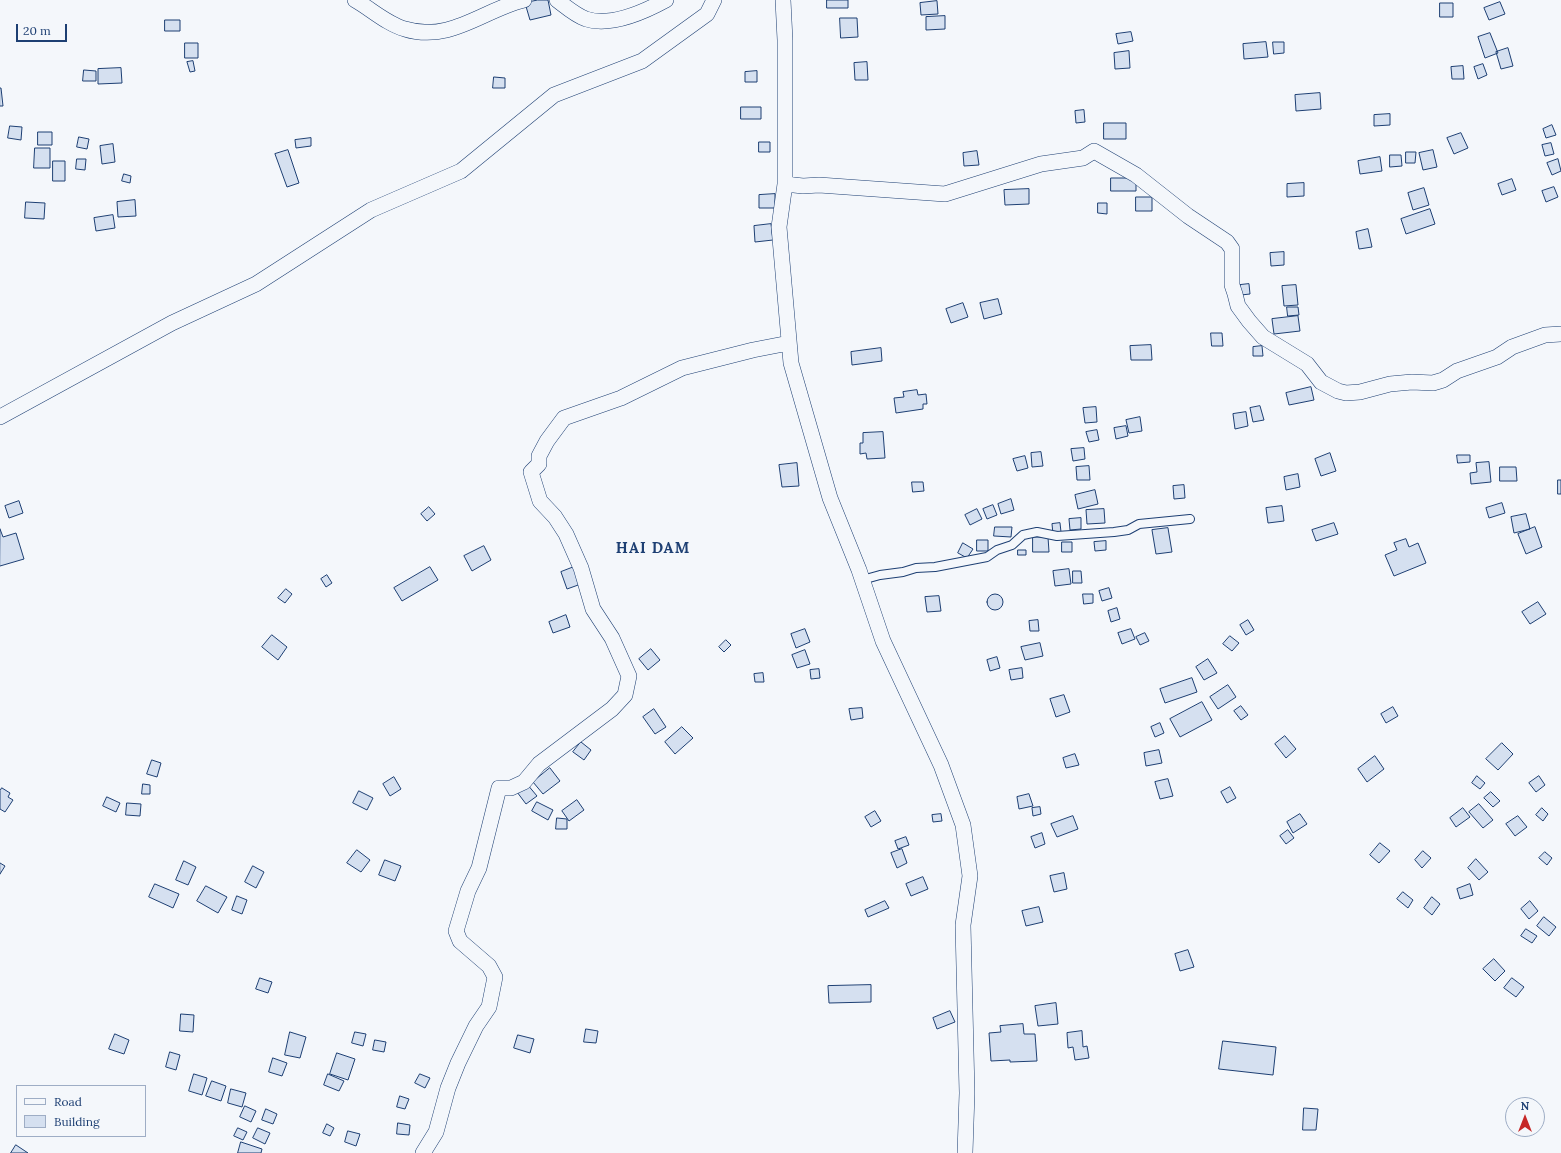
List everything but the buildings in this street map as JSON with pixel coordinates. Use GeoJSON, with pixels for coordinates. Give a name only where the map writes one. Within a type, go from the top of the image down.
{"type":"FeatureCollection","features":[{"type":"Feature","properties":{"kind":"street"},"geometry":{"type":"LineString","coordinates":[[355,0],[398,26],[422,33],[444,32],[466,25],[515,2],[524,0]]}},
{"type":"Feature","properties":{"kind":"street"},"geometry":{"type":"LineString","coordinates":[[557,0],[585,19],[605,21],[654,7],[666,0]]}},
{"type":"Feature","properties":{"kind":"street"},"geometry":{"type":"LineString","coordinates":[[0,417],[172,323],[256,284],[371,210],[461,171],[554,95],[642,60],[707,14],[714,0]]}},
{"type":"Feature","properties":{"kind":"street"},"geometry":{"type":"LineString","coordinates":[[783,0],[785,40],[785,184],[779,227],[791,363],[830,498],[862,580],[883,641],[940,766],[963,825],[970,876],[962,925],[967,1094],[965,1153]]}},
{"type":"Feature","properties":{"kind":"street"},"geometry":{"type":"LineString","coordinates":[[785,184],[944,194],[1041,164],[1083,158],[1094,151],[1136,175],[1188,216],[1227,242],[1232,249],[1232,285],[1236,300],[1238,306],[1249,321],[1263,337],[1307,364],[1321,382],[1330,388],[1346,393],[1366,391],[1374,387],[1390,384],[1412,382],[1433,383],[1443,380],[1457,371],[1497,357],[1512,347],[1545,335],[1561,334]]}},
{"type":"Feature","properties":{"kind":"street"},"geometry":{"type":"LineString","coordinates":[[423,1153],[436,1132],[448,1088],[458,1063],[476,1026],[489,1007],[495,977],[490,966],[460,941],[456,931],[468,891],[479,868],[499,788],[512,788],[524,782],[539,764],[612,709],[625,695],[629,676],[612,638],[593,609],[581,568],[566,534],[556,517],[540,501],[532,472],[539,464],[540,456],[547,441],[564,418],[621,398],[682,368],[753,350],[789,343]]}},
{"type":"Feature","properties":{"kind":"lane"},"geometry":{"type":"LineString","coordinates":[[862,580],[916,568],[935,567],[986,557],[997,550],[1012,545],[1023,535],[1037,532],[1057,536],[1114,532],[1128,530],[1139,524],[1190,519]]}},
{"type":"Feature","properties":{"kind":"district","name":"HAI DAM"},"geometry":{"type":"Point","coordinates":[653,549]}}]}
